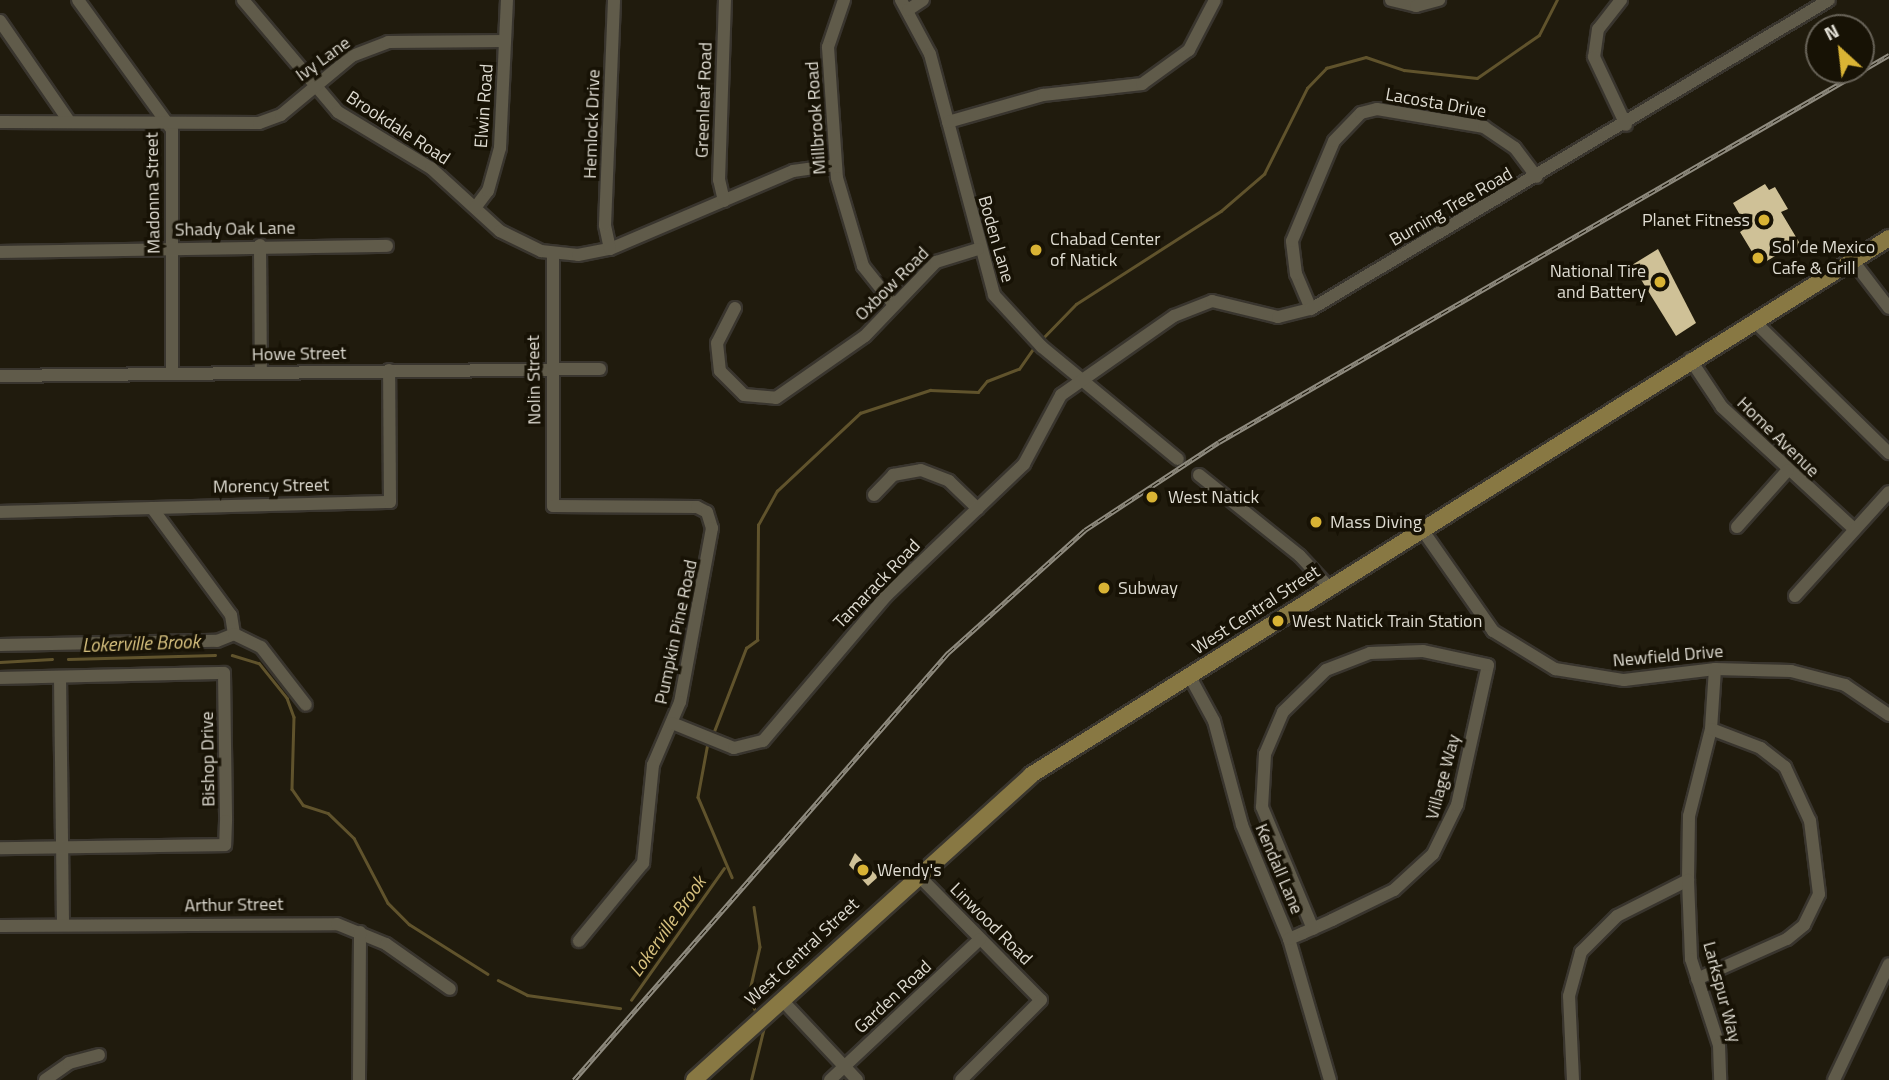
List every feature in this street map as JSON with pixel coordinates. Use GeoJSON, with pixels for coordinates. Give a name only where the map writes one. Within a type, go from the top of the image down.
{"type":"FeatureCollection","features":[{"type":"Feature","properties":{"kind":"main road","name":"West Central Street"},"geometry":{"type":"LineString","coordinates":[[694,1080],[916,873],[1031,775],[1690,359],[1889,238]]}},
{"type":"Feature","properties":{"kind":"street","name":"Madonna Street"},"geometry":{"type":"LineString","coordinates":[[78,0],[168,121],[172,373]]}},
{"type":"Feature","properties":{"kind":"street","name":"Brookdale Road"},"geometry":{"type":"LineString","coordinates":[[243,0],[313,86],[346,118],[419,160],[509,237],[553,254],[610,250],[802,168],[835,165]]}},
{"type":"Feature","properties":{"kind":"street","name":"Elwin Road"},"geometry":{"type":"LineString","coordinates":[[475,208],[498,159],[507,0]]}},
{"type":"Feature","properties":{"kind":"street","name":"Hemlock Drive"},"geometry":{"type":"LineString","coordinates":[[610,250],[605,225],[614,0]]}},
{"type":"Feature","properties":{"kind":"street","name":"Greenleaf Road"},"geometry":{"type":"LineString","coordinates":[[724,201],[719,180],[726,0]]}},
{"type":"Feature","properties":{"kind":"street","name":"Millbrook Road"},"geometry":{"type":"LineString","coordinates":[[844,0],[828,47],[835,165],[863,266],[894,305]]}},
{"type":"Feature","properties":{"kind":"street"},"geometry":{"type":"LineString","coordinates":[[904,5],[923,0]]}},
{"type":"Feature","properties":{"kind":"street"},"geometry":{"type":"LineString","coordinates":[[948,122],[1043,95],[1142,83],[1189,50],[1215,0]]}},
{"type":"Feature","properties":{"kind":"street"},"geometry":{"type":"LineString","coordinates":[[1391,0],[1416,6],[1439,0]]}},
{"type":"Feature","properties":{"kind":"street"},"geometry":{"type":"LineString","coordinates":[[1621,0],[1598,29],[1594,57],[1626,125]]}},
{"type":"Feature","properties":{"kind":"street","name":"Burning Tree Road"},"geometry":{"type":"LineString","coordinates":[[1079,379],[1202,302],[1223,301],[1279,317],[1311,309],[1626,125],[1829,0]]}},
{"type":"Feature","properties":{"kind":"street","name":"Boden Lane"},"geometry":{"type":"LineString","coordinates":[[904,5],[926,43],[978,249],[994,295],[1041,347],[1178,459]]}},
{"type":"Feature","properties":{"kind":"street"},"geometry":{"type":"LineString","coordinates":[[0,21],[69,121]]}},
{"type":"Feature","properties":{"kind":"street","name":"Ivy Lane"},"geometry":{"type":"LineString","coordinates":[[0,122],[267,121],[352,56],[388,42],[505,41]]}},
{"type":"Feature","properties":{"kind":"street","name":"Lacosta Drive"},"geometry":{"type":"LineString","coordinates":[[1311,309],[1293,263],[1296,229],[1334,141],[1361,113],[1377,109],[1484,127],[1515,148],[1537,177]]}},
{"type":"Feature","properties":{"kind":"street"},"geometry":{"type":"LineString","coordinates":[[260,245],[261,373]]}},
{"type":"Feature","properties":{"kind":"street","name":"Shady Oak Lane"},"geometry":{"type":"LineString","coordinates":[[0,252],[260,245],[387,246]]}},
{"type":"Feature","properties":{"kind":"street","name":"Oxbow Road"},"geometry":{"type":"LineString","coordinates":[[735,308],[720,332],[718,362],[729,385],[760,399],[790,391],[820,363],[865,336],[936,262],[978,249]]}},
{"type":"Feature","properties":{"kind":"street","name":"Nolin Street"},"geometry":{"type":"LineString","coordinates":[[553,254],[553,506],[690,506],[707,512]]}},
{"type":"Feature","properties":{"kind":"street"},"geometry":{"type":"LineString","coordinates":[[1853,261],[1889,308]]}},
{"type":"Feature","properties":{"kind":"street"},"geometry":{"type":"LineString","coordinates":[[1754,321],[1889,453]]}},
{"type":"Feature","properties":{"kind":"street","name":"Home Avenue"},"geometry":{"type":"LineString","coordinates":[[1690,359],[1709,392],[1788,470],[1854,528]]}},
{"type":"Feature","properties":{"kind":"street","name":"Howe Street"},"geometry":{"type":"LineString","coordinates":[[0,376],[600,369]]}},
{"type":"Feature","properties":{"kind":"street","name":"Morency Street"},"geometry":{"type":"LineString","coordinates":[[0,512],[390,502],[389,370]]}},
{"type":"Feature","properties":{"kind":"street","name":"Tamarack Road"},"geometry":{"type":"LineString","coordinates":[[672,723],[719,744],[748,750],[770,736],[880,602],[1031,456],[1049,411],[1079,379]]}},
{"type":"Feature","properties":{"kind":"street"},"geometry":{"type":"LineString","coordinates":[[874,495],[893,475],[921,470],[949,481],[978,509]]}},
{"type":"Feature","properties":{"kind":"street"},"geometry":{"type":"LineString","coordinates":[[1737,527],[1788,470]]}},
{"type":"Feature","properties":{"kind":"street"},"geometry":{"type":"LineString","coordinates":[[1199,475],[1300,556],[1328,586]]}},
{"type":"Feature","properties":{"kind":"street"},"geometry":{"type":"LineString","coordinates":[[1795,596],[1889,492]]}},
{"type":"Feature","properties":{"kind":"street"},"geometry":{"type":"LineString","coordinates":[[152,508],[231,615],[234,634]]}},
{"type":"Feature","properties":{"kind":"street","name":"Pumpkin Pine Road"},"geometry":{"type":"LineString","coordinates":[[579,941],[643,863],[653,765],[672,723],[710,558],[707,512]]}},
{"type":"Feature","properties":{"kind":"street","name":"Newfield Drive"},"geometry":{"type":"LineString","coordinates":[[1421,528],[1485,622],[1538,662],[1608,680],[1715,668],[1771,669],[1830,680],[1889,715]]}},
{"type":"Feature","properties":{"kind":"street"},"geometry":{"type":"LineString","coordinates":[[0,645],[216,641],[234,634],[261,647],[306,705]]}},
{"type":"Feature","properties":{"kind":"street","name":"Village Way"},"geometry":{"type":"LineString","coordinates":[[1289,939],[1312,929],[1394,890],[1433,854],[1457,805],[1488,665],[1423,651],[1370,653],[1326,670],[1283,712],[1265,754],[1262,807],[1312,929]]}},
{"type":"Feature","properties":{"kind":"street","name":"Larkspur Way"},"geometry":{"type":"LineString","coordinates":[[1715,668],[1711,729],[1692,791],[1688,880],[1697,979],[1719,1045],[1720,1080]]}},
{"type":"Feature","properties":{"kind":"street","name":"Bishop Drive"},"geometry":{"type":"LineString","coordinates":[[0,678],[224,673],[226,821],[225,845],[0,848]]}},
{"type":"Feature","properties":{"kind":"street","name":"Kendall Lane"},"geometry":{"type":"LineString","coordinates":[[1189,675],[1214,721],[1242,825],[1289,939],[1330,1080]]}},
{"type":"Feature","properties":{"kind":"street"},"geometry":{"type":"LineString","coordinates":[[60,677],[63,925]]}},
{"type":"Feature","properties":{"kind":"street"},"geometry":{"type":"LineString","coordinates":[[1697,979],[1787,939],[1804,925],[1819,894],[1810,821],[1785,767],[1761,748],[1711,729]]}},
{"type":"Feature","properties":{"kind":"street","name":"Linwood Road"},"geometry":{"type":"LineString","coordinates":[[916,873],[1041,1000],[961,1080]]}},
{"type":"Feature","properties":{"kind":"street"},"geometry":{"type":"LineString","coordinates":[[1573,1080],[1569,996],[1581,952],[1617,916],[1688,880]]}},
{"type":"Feature","properties":{"kind":"street","name":"Arthur Street"},"geometry":{"type":"LineString","coordinates":[[0,926],[306,922],[360,932],[450,989]]}},
{"type":"Feature","properties":{"kind":"street"},"geometry":{"type":"LineString","coordinates":[[359,1080],[360,932]]}},
{"type":"Feature","properties":{"kind":"street","name":"Garden Road"},"geometry":{"type":"LineString","coordinates":[[830,1080],[980,939]]}},
{"type":"Feature","properties":{"kind":"street"},"geometry":{"type":"LineString","coordinates":[[1834,1080],[1889,964]]}},
{"type":"Feature","properties":{"kind":"street"},"geometry":{"type":"LineString","coordinates":[[781,999],[857,1080]]}},
{"type":"Feature","properties":{"kind":"street"},"geometry":{"type":"LineString","coordinates":[[45,1080],[69,1063],[99,1055]]}},
{"type":"Feature","properties":{"kind":"building","name":"Planet Fitness"},"geometry":{"type":"Polygon","coordinates":[[[1765,184],[1769,190],[1775,187],[1788,209],[1781,212],[1802,247],[1795,252],[1792,246],[1760,265],[1740,232],[1747,227],[1733,203],[1765,184]]]}},
{"type":"Feature","properties":{"kind":"building","name":"National Tire and Battery"},"geometry":{"type":"Polygon","coordinates":[[[1658,249],[1696,323],[1676,336],[1632,265],[1658,249]]]}},
{"type":"Feature","properties":{"kind":"building","name":"Wendy's"},"geometry":{"type":"Polygon","coordinates":[[[855,853],[878,877],[868,886],[849,865],[855,853]]]}},
{"type":"Feature","properties":{"kind":"waterway"},"geometry":{"type":"LineString","coordinates":[[1041,340],[1076,304],[1221,211],[1264,174],[1307,88],[1326,68],[1366,57],[1404,70],[1477,78],[1539,35],[1557,0]]}},
{"type":"Feature","properties":{"kind":"waterway"},"geometry":{"type":"LineString","coordinates":[[713,734],[746,648],[757,640],[758,525],[777,491],[860,413],[930,390],[978,392],[987,381],[1019,369],[1036,345]]}},
{"type":"Feature","properties":{"kind":"waterway","name":"Lokerville Brook"},"geometry":{"type":"LineString","coordinates":[[68,659],[215,655]]}},
{"type":"Feature","properties":{"kind":"waterway","name":"Lokerville Brook"},"geometry":{"type":"LineString","coordinates":[[232,655],[259,663],[287,698],[294,717],[292,789],[303,805],[328,813],[354,838],[388,903],[409,924],[488,974]]}},
{"type":"Feature","properties":{"kind":"waterway","name":"Lokerville Brook"},"geometry":{"type":"LineString","coordinates":[[0,662],[52,659]]}},
{"type":"Feature","properties":{"kind":"waterway"},"geometry":{"type":"LineString","coordinates":[[708,743],[698,797],[732,877]]}},
{"type":"Feature","properties":{"kind":"waterway","name":"Lokerville Brook"},"geometry":{"type":"LineString","coordinates":[[631,1000],[724,868]]}},
{"type":"Feature","properties":{"kind":"waterway"},"geometry":{"type":"LineString","coordinates":[[754,907],[760,947],[749,995],[757,1015]]}},
{"type":"Feature","properties":{"kind":"waterway","name":"Lokerville Brook"},"geometry":{"type":"LineString","coordinates":[[498,980],[527,995],[620,1008]]}},
{"type":"Feature","properties":{"kind":"waterway"},"geometry":{"type":"LineString","coordinates":[[751,1080],[764,1027]]}},
{"type":"Feature","properties":{"kind":"railway"},"geometry":{"type":"LineString","coordinates":[[574,1080],[948,653],[1085,530],[1219,442],[1889,55]]}},
{"type":"Feature","properties":{"kind":"place","name":"Planet Fitness"},"geometry":{"type":"Point","coordinates":[1764,220]}},
{"type":"Feature","properties":{"kind":"place","name":"Chabad Center of Natick"},"geometry":{"type":"Point","coordinates":[1036,250]}},
{"type":"Feature","properties":{"kind":"place","name":"Sol de Mexico Cafe & Grill"},"geometry":{"type":"Point","coordinates":[1758,258]}},
{"type":"Feature","properties":{"kind":"place","name":"National Tire and Battery"},"geometry":{"type":"Point","coordinates":[1660,282]}},
{"type":"Feature","properties":{"kind":"place","name":"West Natick"},"geometry":{"type":"Point","coordinates":[1152,497]}},
{"type":"Feature","properties":{"kind":"place","name":"Mass Diving"},"geometry":{"type":"Point","coordinates":[1316,522]}},
{"type":"Feature","properties":{"kind":"place","name":"Subway"},"geometry":{"type":"Point","coordinates":[1104,588]}},
{"type":"Feature","properties":{"kind":"place","name":"West Natick Train Station"},"geometry":{"type":"Point","coordinates":[1278,621]}},
{"type":"Feature","properties":{"kind":"place","name":"Wendy's"},"geometry":{"type":"Point","coordinates":[863,870]}}]}
